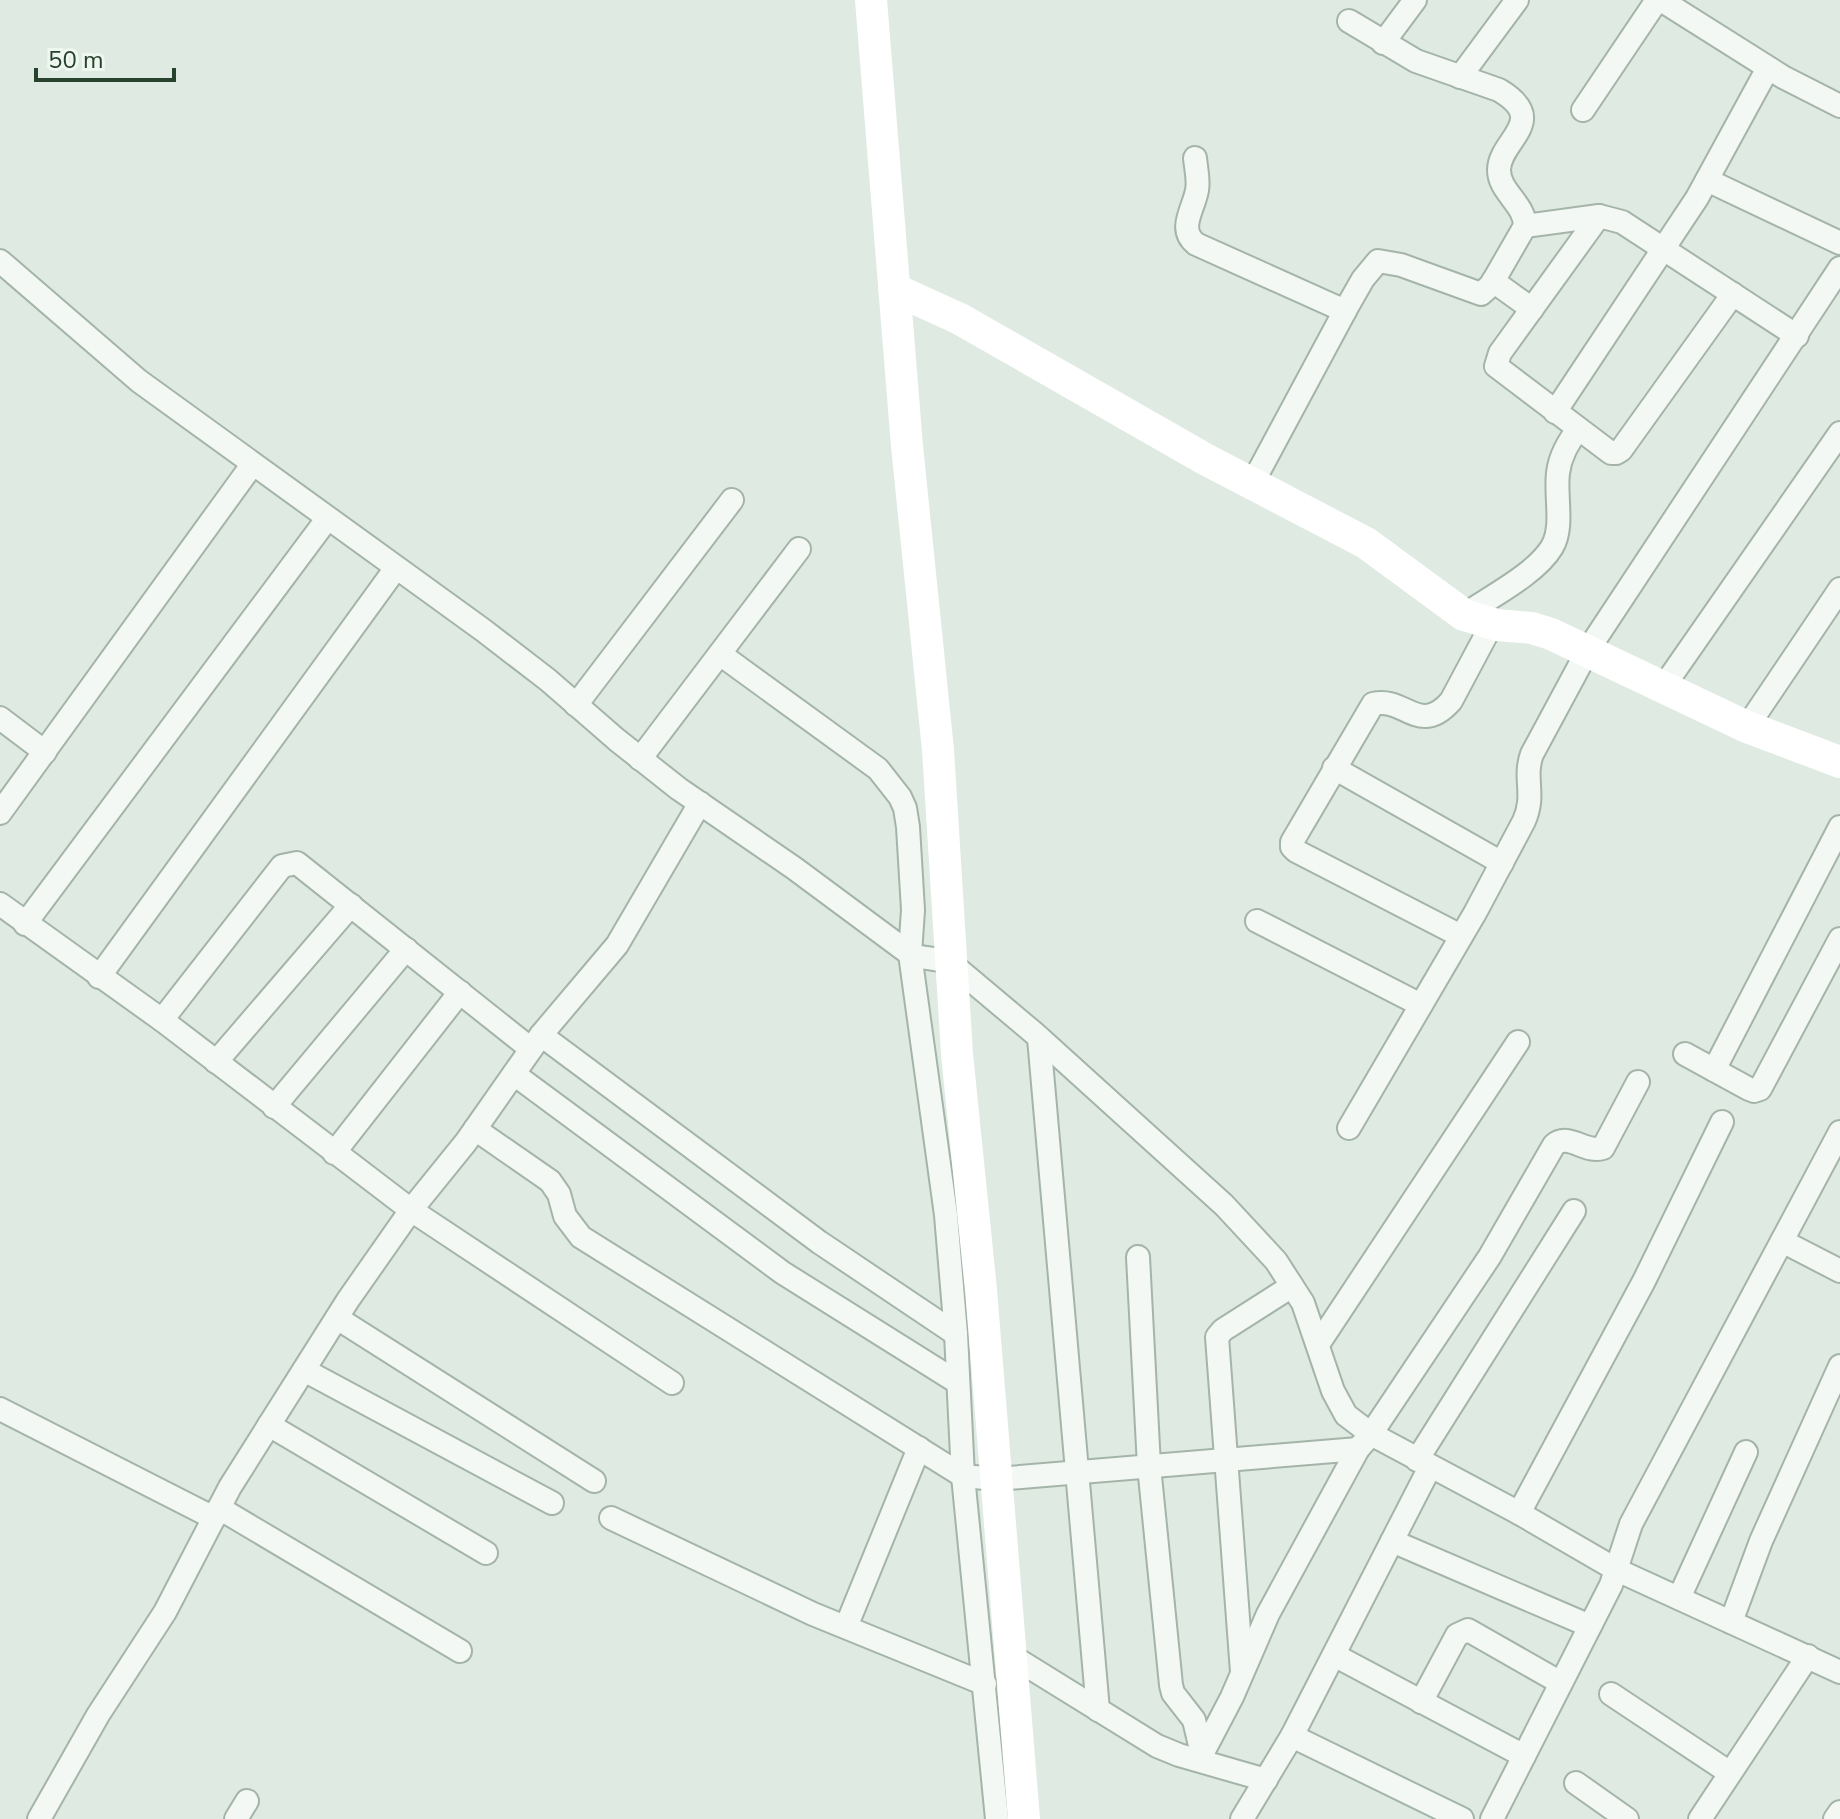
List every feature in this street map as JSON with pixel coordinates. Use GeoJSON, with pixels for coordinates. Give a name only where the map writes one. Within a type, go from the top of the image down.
{"type":"FeatureCollection","features":[{"type":"Feature","properties":{"kind":"street"},"geometry":{"type":"LineString","coordinates":[[871,0],[894,289],[938,750],[932,960],[957,1382],[978,1477],[1010,1655],[1024,1819]]}},
{"type":"Feature","properties":{"kind":"street"},"geometry":{"type":"LineString","coordinates":[[1383,43],[1415,0]]}},
{"type":"Feature","properties":{"kind":"street"},"geometry":{"type":"LineString","coordinates":[[1460,77],[1517,0]]}},
{"type":"Feature","properties":{"kind":"street"},"geometry":{"type":"LineString","coordinates":[[1583,110],[1659,0],[1768,68],[1840,106]]}},
{"type":"Feature","properties":{"kind":"street"},"geometry":{"type":"LineString","coordinates":[[1252,484],[1363,279],[1378,261],[1401,265],[1474,294],[1486,291],[1525,226],[1525,218],[1499,172],[1500,163],[1519,132],[1522,120],[1512,98],[1499,90],[1416,61],[1349,21]]}},
{"type":"Feature","properties":{"kind":"street"},"geometry":{"type":"LineString","coordinates":[[1555,412],[1707,180],[1768,68]]}},
{"type":"Feature","properties":{"kind":"street"},"geometry":{"type":"LineString","coordinates":[[1195,158],[1198,187],[1186,228],[1189,239],[1345,311]]}},
{"type":"Feature","properties":{"kind":"street"},"geometry":{"type":"LineString","coordinates":[[1707,180],[1840,243]]}},
{"type":"Feature","properties":{"kind":"street"},"geometry":{"type":"LineString","coordinates":[[1525,226],[1599,216],[1622,222],[1797,336]]}},
{"type":"Feature","properties":{"kind":"street"},"geometry":{"type":"LineString","coordinates":[[1599,216],[1500,353],[1496,366],[1611,453],[1621,450],[1733,294]]}},
{"type":"Feature","properties":{"kind":"street"},"geometry":{"type":"LineString","coordinates":[[0,292],[6,267],[139,381],[505,647],[640,759],[794,868],[932,960],[1039,1038],[1224,1205],[1276,1261],[1303,1303],[1333,1391],[1364,1441]]}},
{"type":"Feature","properties":{"kind":"street"},"geometry":{"type":"LineString","coordinates":[[1349,1128],[1461,936],[1531,806],[1527,767],[1588,650],[1840,268]]}},
{"type":"Feature","properties":{"kind":"street"},"geometry":{"type":"LineString","coordinates":[[1493,281],[1532,309]]}},
{"type":"Feature","properties":{"kind":"street"},"geometry":{"type":"LineString","coordinates":[[894,289],[960,319],[1252,484],[1366,543],[1478,619],[1532,628],[1588,650],[1747,727],[1840,762]]}},
{"type":"Feature","properties":{"kind":"street"},"geometry":{"type":"LineString","coordinates":[[1461,936],[1292,847],[1295,834],[1373,704],[1382,702],[1422,717],[1442,711],[1451,701],[1478,619],[1552,549],[1557,528],[1558,473],[1563,452],[1578,429]]}},
{"type":"Feature","properties":{"kind":"street"},"geometry":{"type":"LineString","coordinates":[[1664,686],[1840,433]]}},
{"type":"Feature","properties":{"kind":"street"},"geometry":{"type":"LineString","coordinates":[[0,813],[252,465]]}},
{"type":"Feature","properties":{"kind":"street"},"geometry":{"type":"LineString","coordinates":[[576,705],[732,500]]}},
{"type":"Feature","properties":{"kind":"street"},"geometry":{"type":"LineString","coordinates":[[25,924],[327,519]]}},
{"type":"Feature","properties":{"kind":"street"},"geometry":{"type":"LineString","coordinates":[[640,759],[799,549]]}},
{"type":"Feature","properties":{"kind":"street"},"geometry":{"type":"LineString","coordinates":[[99,977],[396,568]]}},
{"type":"Feature","properties":{"kind":"street"},"geometry":{"type":"LineString","coordinates":[[1747,727],[1840,589]]}},
{"type":"Feature","properties":{"kind":"street"},"geometry":{"type":"LineString","coordinates":[[720,654],[878,769],[905,808],[913,910],[932,960],[959,1083],[981,1290],[978,1477],[985,1684],[997,1819]]}},
{"type":"Feature","properties":{"kind":"street"},"geometry":{"type":"LineString","coordinates":[[0,718],[45,752]]}},
{"type":"Feature","properties":{"kind":"street"},"geometry":{"type":"LineString","coordinates":[[1334,768],[1502,863]]}},
{"type":"Feature","properties":{"kind":"street"},"geometry":{"type":"LineString","coordinates":[[39,1819],[98,1715],[165,1612],[217,1513],[269,1425],[337,1318],[411,1210],[475,1129],[536,1042],[617,945],[700,803]]}},
{"type":"Feature","properties":{"kind":"street"},"geometry":{"type":"LineString","coordinates":[[1714,1070],[1840,827]]}},
{"type":"Feature","properties":{"kind":"street"},"geometry":{"type":"LineString","coordinates":[[162,1020],[282,866],[297,863],[460,992],[956,1334]]}},
{"type":"Feature","properties":{"kind":"street"},"geometry":{"type":"LineString","coordinates":[[0,904],[162,1020],[411,1210],[672,1383]]}},
{"type":"Feature","properties":{"kind":"street"},"geometry":{"type":"LineString","coordinates":[[216,1062],[351,905]]}},
{"type":"Feature","properties":{"kind":"street"},"geometry":{"type":"LineString","coordinates":[[1257,921],[1421,1005]]}},
{"type":"Feature","properties":{"kind":"street"},"geometry":{"type":"LineString","coordinates":[[1685,1054],[1754,1091],[1760,1089],[1840,939]]}},
{"type":"Feature","properties":{"kind":"street"},"geometry":{"type":"LineString","coordinates":[[274,1107],[406,949]]}},
{"type":"Feature","properties":{"kind":"street"},"geometry":{"type":"LineString","coordinates":[[334,1153],[460,992]]}},
{"type":"Feature","properties":{"kind":"street"},"geometry":{"type":"LineString","coordinates":[[1039,1038],[1098,1710]]}},
{"type":"Feature","properties":{"kind":"street"},"geometry":{"type":"LineString","coordinates":[[1319,1343],[1518,1042]]}},
{"type":"Feature","properties":{"kind":"street"},"geometry":{"type":"LineString","coordinates":[[514,1074],[783,1273],[957,1382]]}},
{"type":"Feature","properties":{"kind":"street"},"geometry":{"type":"LineString","coordinates":[[1201,1757],[1268,1614],[1364,1441],[1490,1256],[1554,1145],[1559,1140],[1566,1140],[1589,1150],[1603,1148],[1638,1082]]}},
{"type":"Feature","properties":{"kind":"street"},"geometry":{"type":"LineString","coordinates":[[1519,1513],[1644,1281],[1722,1122]]}},
{"type":"Feature","properties":{"kind":"street"},"geometry":{"type":"LineString","coordinates":[[475,1129],[550,1181],[559,1194],[565,1216],[581,1237],[919,1448],[978,1477],[1226,1460],[1364,1441],[1424,1463],[1617,1570],[1839,1670]]}},
{"type":"Feature","properties":{"kind":"street"},"geometry":{"type":"LineString","coordinates":[[1492,1819],[1617,1570],[1631,1524],[1840,1132]]}},
{"type":"Feature","properties":{"kind":"street"},"geometry":{"type":"LineString","coordinates":[[1242,1819],[1292,1736],[1334,1655],[1392,1541],[1424,1463],[1574,1211]]}},
{"type":"Feature","properties":{"kind":"street"},"geometry":{"type":"LineString","coordinates":[[1782,1241],[1840,1271]]}},
{"type":"Feature","properties":{"kind":"street"},"geometry":{"type":"LineString","coordinates":[[1138,1257],[1149,1466],[1171,1685],[1173,1693],[1194,1720],[1201,1757]]}},
{"type":"Feature","properties":{"kind":"street"},"geometry":{"type":"LineString","coordinates":[[1242,1675],[1217,1337],[1223,1330],[1292,1286]]}},
{"type":"Feature","properties":{"kind":"street"},"geometry":{"type":"LineString","coordinates":[[337,1318],[594,1481]]}},
{"type":"Feature","properties":{"kind":"street"},"geometry":{"type":"LineString","coordinates":[[1731,1622],[1761,1541],[1840,1366]]}},
{"type":"Feature","properties":{"kind":"street"},"geometry":{"type":"LineString","coordinates":[[304,1370],[552,1503]]}},
{"type":"Feature","properties":{"kind":"street"},"geometry":{"type":"LineString","coordinates":[[0,1409],[217,1513],[460,1651]]}},
{"type":"Feature","properties":{"kind":"street"},"geometry":{"type":"LineString","coordinates":[[269,1425],[486,1553]]}},
{"type":"Feature","properties":{"kind":"street"},"geometry":{"type":"LineString","coordinates":[[846,1627],[919,1448]]}},
{"type":"Feature","properties":{"kind":"street"},"geometry":{"type":"LineString","coordinates":[[1679,1598],[1746,1452]]}},
{"type":"Feature","properties":{"kind":"street"},"geometry":{"type":"LineString","coordinates":[[611,1518],[717,1570],[985,1684]]}},
{"type":"Feature","properties":{"kind":"street"},"geometry":{"type":"LineString","coordinates":[[1392,1541],[1590,1626]]}},
{"type":"Feature","properties":{"kind":"street"},"geometry":{"type":"LineString","coordinates":[[1421,1702],[1457,1635],[1468,1630],[1561,1683]]}},
{"type":"Feature","properties":{"kind":"street"},"geometry":{"type":"LineString","coordinates":[[1010,1655],[1157,1746],[1201,1757],[1266,1780]]}},
{"type":"Feature","properties":{"kind":"street"},"geometry":{"type":"LineString","coordinates":[[1334,1655],[1524,1756]]}},
{"type":"Feature","properties":{"kind":"street"},"geometry":{"type":"LineString","coordinates":[[1700,1819],[1808,1656]]}},
{"type":"Feature","properties":{"kind":"street"},"geometry":{"type":"LineString","coordinates":[[1611,1694],[1730,1773]]}},
{"type":"Feature","properties":{"kind":"street"},"geometry":{"type":"LineString","coordinates":[[1292,1736],[1462,1819]]}},
{"type":"Feature","properties":{"kind":"street"},"geometry":{"type":"LineString","coordinates":[[1576,1783],[1627,1819]]}},
{"type":"Feature","properties":{"kind":"street"},"geometry":{"type":"LineString","coordinates":[[1835,1819],[1840,1812]]}}]}
